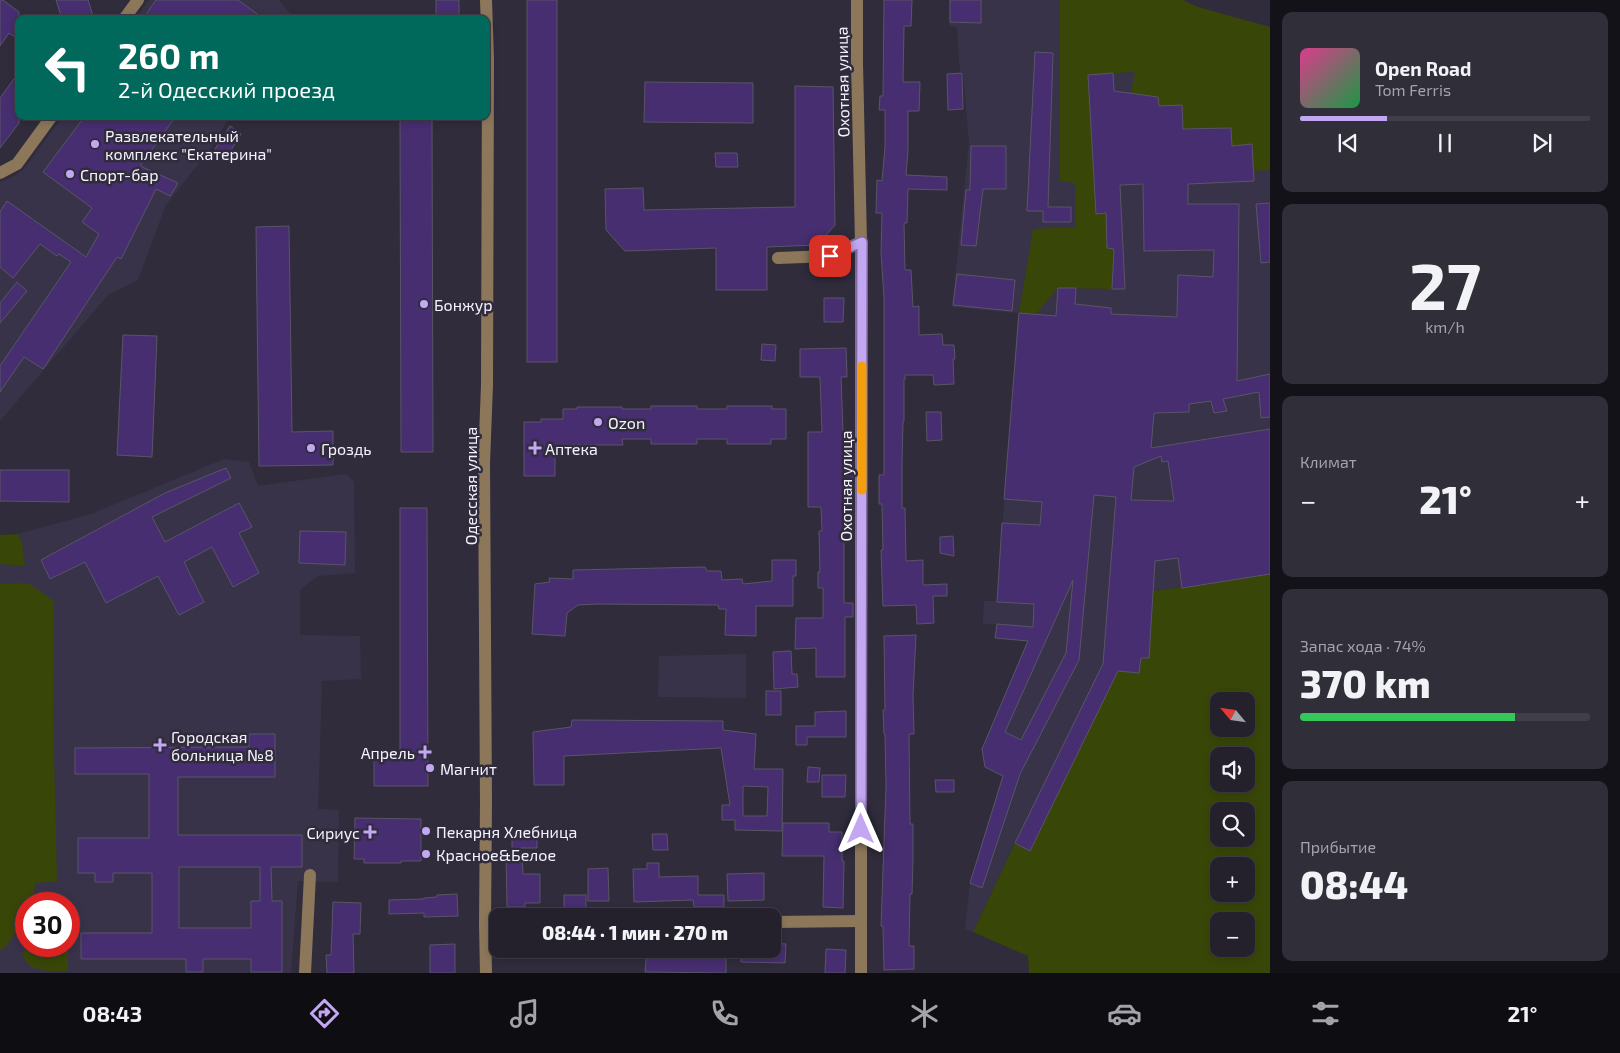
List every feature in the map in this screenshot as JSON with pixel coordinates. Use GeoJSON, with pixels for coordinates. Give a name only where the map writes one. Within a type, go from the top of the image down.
{"type":"FeatureCollection","features":[{"type":"Feature","properties":{"kind":"street"},"geometry":{"type":"LineString","coordinates":[[127,15],[138,0]]}},
{"type":"Feature","properties":{"kind":"street","name":"Одесская улица"},"geometry":{"type":"LineString","coordinates":[[486,0],[486,15]]}},
{"type":"Feature","properties":{"kind":"street","name":"Охотная улица"},"geometry":{"type":"LineString","coordinates":[[857,0],[862,242],[861,973]]}},
{"type":"Feature","properties":{"kind":"street"},"geometry":{"type":"LineString","coordinates":[[0,173],[17,164],[49,120]]}},
{"type":"Feature","properties":{"kind":"street","name":"Одесская улица"},"geometry":{"type":"LineString","coordinates":[[488,120],[487,385],[484,463],[486,776],[490,908]]}},
{"type":"Feature","properties":{"kind":"street"},"geometry":{"type":"LineString","coordinates":[[778,258],[830,256],[862,242]]}},
{"type":"Feature","properties":{"kind":"street"},"geometry":{"type":"LineString","coordinates":[[305,973],[310,875]]}},
{"type":"Feature","properties":{"kind":"street"},"geometry":{"type":"LineString","coordinates":[[781,922],[861,921]]}},
{"type":"Feature","properties":{"kind":"street","name":"Одесская улица"},"geometry":{"type":"LineString","coordinates":[[486,973],[489,944]]}},
{"type":"Feature","properties":{"kind":"shaded area"},"geometry":{"type":"Polygon","coordinates":[[[149,0],[279,0],[292,15],[138,15],[149,0]]]}},
{"type":"Feature","properties":{"kind":"shaded area"},"geometry":{"type":"Polygon","coordinates":[[[949,0],[1060,0],[1060,181],[1075,182],[1075,227],[1033,230],[1019,313],[1036,314],[1058,288],[1112,289],[1114,249],[1107,248],[1106,213],[1096,214],[1088,75],[1135,72],[1158,97],[1182,105],[1183,129],[1231,128],[1252,144],[1253,170],[1270,170],[1270,574],[1154,591],[1149,658],[1139,673],[1118,672],[1030,851],[1015,843],[973,932],[965,929],[970,883],[1003,776],[985,767],[982,749],[1027,641],[995,638],[996,624],[983,624],[984,601],[997,601],[1018,313],[952,307],[969,143],[963,72],[960,72],[957,27],[949,26],[949,0]]]}},
{"type":"Feature","properties":{"kind":"shaded area"},"geometry":{"type":"Polygon","coordinates":[[[60,120],[228,120],[210,149],[166,205],[138,280],[108,295],[0,421],[0,182],[13,177],[24,169],[60,120]]]}},
{"type":"Feature","properties":{"kind":"shaded area","name":"Городская больница №8"},"geometry":{"type":"Polygon","coordinates":[[[224,459],[249,462],[258,486],[346,474],[354,482],[355,573],[318,576],[300,590],[300,635],[360,636],[361,679],[322,681],[318,809],[339,810],[338,882],[298,881],[291,973],[0,973],[0,564],[25,566],[22,543],[18,534],[91,514],[224,459]]]}},
{"type":"Feature","properties":{"kind":"shaded area"},"geometry":{"type":"Polygon","coordinates":[[[746,654],[746,698],[658,697],[659,656],[746,654]]]}},
{"type":"Feature","properties":{"kind":"green space"},"geometry":{"type":"Polygon","coordinates":[[[1060,0],[1183,0],[1198,7],[1270,27],[1270,170],[1253,171],[1252,145],[1232,146],[1230,128],[1183,129],[1182,105],[1159,106],[1158,97],[1131,93],[1135,72],[1088,75],[1096,214],[1106,213],[1107,248],[1114,249],[1112,289],[1058,288],[1036,314],[1019,313],[1033,229],[1075,227],[1075,183],[1060,181],[1060,0]]]}},
{"type":"Feature","properties":{"kind":"green space"},"geometry":{"type":"Polygon","coordinates":[[[18,534],[22,543],[25,566],[0,564],[0,535],[18,534]]]}},
{"type":"Feature","properties":{"kind":"green space"},"geometry":{"type":"Polygon","coordinates":[[[1270,574],[1270,973],[1029,973],[1028,956],[973,932],[1015,843],[1030,850],[1118,671],[1139,673],[1141,658],[1149,658],[1154,591],[1270,574]]]}},
{"type":"Feature","properties":{"kind":"green space"},"geometry":{"type":"Polygon","coordinates":[[[28,583],[54,601],[53,714],[57,881],[35,883],[34,892],[15,892],[15,933],[3,950],[0,950],[0,584],[28,583]]]}},
{"type":"Feature","properties":{"kind":"green space"},"geometry":{"type":"Polygon","coordinates":[[[23,957],[68,957],[68,971],[48,971],[29,965],[23,957]]]}},
{"type":"Feature","properties":{"kind":"building"},"geometry":{"type":"Polygon","coordinates":[[[0,0],[3,0],[19,12],[19,15],[15,15],[15,37],[9,33],[0,46],[0,0]]]}},
{"type":"Feature","properties":{"kind":"building"},"geometry":{"type":"Polygon","coordinates":[[[56,0],[88,0],[93,15],[61,15],[56,0]]]}},
{"type":"Feature","properties":{"kind":"building"},"geometry":{"type":"Polygon","coordinates":[[[156,0],[238,0],[259,15],[146,15],[156,0]]]}},
{"type":"Feature","properties":{"kind":"building"},"geometry":{"type":"Polygon","coordinates":[[[436,0],[459,0],[459,15],[436,15],[436,0]]]}},
{"type":"Feature","properties":{"kind":"building"},"geometry":{"type":"Polygon","coordinates":[[[527,0],[557,0],[557,362],[527,362],[527,0]]]}},
{"type":"Feature","properties":{"kind":"building"},"geometry":{"type":"Polygon","coordinates":[[[884,0],[912,0],[911,26],[904,26],[903,82],[920,82],[919,111],[908,111],[906,175],[947,177],[947,190],[908,189],[907,223],[904,223],[905,270],[911,270],[913,307],[919,306],[919,335],[942,334],[943,345],[954,345],[954,384],[934,385],[933,375],[905,375],[904,379],[902,508],[905,508],[906,561],[923,560],[923,585],[947,584],[947,596],[933,596],[934,623],[917,624],[916,605],[883,606],[882,504],[879,504],[879,475],[884,475],[884,297],[881,253],[882,213],[876,213],[877,180],[882,181],[885,147],[885,110],[879,110],[880,96],[883,96],[884,0]]]}},
{"type":"Feature","properties":{"kind":"building"},"geometry":{"type":"Polygon","coordinates":[[[950,0],[981,0],[981,23],[950,22],[950,0]]]}},
{"type":"Feature","properties":{"kind":"building"},"geometry":{"type":"Polygon","coordinates":[[[1035,52],[1053,53],[1048,207],[1071,207],[1071,222],[1043,222],[1043,211],[1027,211],[1035,52]]]}},
{"type":"Feature","properties":{"kind":"building"},"geometry":{"type":"Polygon","coordinates":[[[962,73],[963,109],[948,110],[947,74],[962,73]]]}},
{"type":"Feature","properties":{"kind":"building"},"geometry":{"type":"Polygon","coordinates":[[[1113,73],[1114,91],[1158,97],[1159,106],[1182,105],[1183,129],[1231,128],[1232,146],[1252,144],[1254,181],[1188,184],[1188,204],[1239,204],[1237,381],[1270,374],[1270,417],[1261,418],[1259,392],[1223,399],[1227,411],[1214,413],[1211,401],[1189,404],[1189,412],[1154,413],[1151,448],[1270,429],[1270,574],[1182,588],[1178,558],[1155,561],[1149,658],[1141,658],[1139,673],[1118,671],[1030,851],[1015,843],[1103,664],[1116,497],[1094,495],[1079,660],[1020,774],[982,888],[970,883],[1003,776],[985,767],[982,749],[1028,641],[995,638],[997,624],[1033,627],[1034,604],[997,602],[1002,523],[1040,525],[1042,502],[1004,499],[1019,313],[1056,316],[1058,288],[1076,288],[1075,304],[1111,308],[1111,314],[1177,317],[1178,275],[1213,277],[1214,250],[1144,251],[1143,184],[1120,185],[1125,289],[1112,289],[1114,249],[1107,248],[1106,213],[1096,214],[1088,75],[1113,73]],[[1161,456],[1134,467],[1131,500],[1174,501],[1168,461],[1162,462],[1161,456]],[[1073,580],[1005,732],[1021,740],[1066,653],[1073,580]]]}},
{"type":"Feature","properties":{"kind":"building"},"geometry":{"type":"Polygon","coordinates":[[[15,77],[15,120],[19,120],[19,123],[0,148],[0,98],[15,77]]]}},
{"type":"Feature","properties":{"kind":"building"},"geometry":{"type":"Polygon","coordinates":[[[645,82],[753,83],[753,123],[644,122],[645,82]]]}},
{"type":"Feature","properties":{"kind":"building"},"geometry":{"type":"Polygon","coordinates":[[[795,86],[833,87],[835,225],[817,245],[767,247],[767,290],[716,290],[716,248],[625,251],[606,230],[605,189],[643,188],[644,210],[795,207],[795,86]]]}},
{"type":"Feature","properties":{"kind":"building"},"geometry":{"type":"Polygon","coordinates":[[[82,120],[173,120],[140,166],[178,183],[170,196],[156,189],[121,259],[117,257],[43,369],[24,357],[0,392],[0,366],[71,262],[59,254],[57,256],[40,244],[13,278],[0,267],[0,212],[7,201],[86,257],[99,234],[82,222],[92,208],[43,172],[82,120]]]}},
{"type":"Feature","properties":{"kind":"building"},"geometry":{"type":"Polygon","coordinates":[[[400,120],[432,120],[433,452],[401,452],[400,120]]]}},
{"type":"Feature","properties":{"kind":"building"},"geometry":{"type":"Polygon","coordinates":[[[230,126],[241,134],[227,157],[215,149],[230,126]]]}},
{"type":"Feature","properties":{"kind":"building"},"geometry":{"type":"Polygon","coordinates":[[[971,146],[1006,146],[1006,189],[983,189],[976,246],[961,245],[966,190],[970,190],[971,146]]]}},
{"type":"Feature","properties":{"kind":"building"},"geometry":{"type":"Polygon","coordinates":[[[715,153],[737,153],[738,167],[716,167],[715,153]]]}},
{"type":"Feature","properties":{"kind":"building"},"geometry":{"type":"Polygon","coordinates":[[[1270,203],[1270,262],[1261,263],[1256,204],[1270,203]]]}},
{"type":"Feature","properties":{"kind":"building"},"geometry":{"type":"Polygon","coordinates":[[[289,226],[292,432],[333,431],[333,465],[259,466],[256,227],[289,226]]]}},
{"type":"Feature","properties":{"kind":"building"},"geometry":{"type":"Polygon","coordinates":[[[957,274],[1015,280],[1012,311],[953,305],[957,274]]]}},
{"type":"Feature","properties":{"kind":"building"},"geometry":{"type":"Polygon","coordinates":[[[17,282],[27,291],[0,323],[0,303],[17,282]]]}},
{"type":"Feature","properties":{"kind":"building"},"geometry":{"type":"Polygon","coordinates":[[[824,298],[844,298],[843,322],[824,322],[824,298]]]}},
{"type":"Feature","properties":{"kind":"building"},"geometry":{"type":"Polygon","coordinates":[[[123,335],[157,336],[152,457],[117,455],[123,335]]]}},
{"type":"Feature","properties":{"kind":"building"},"geometry":{"type":"Polygon","coordinates":[[[762,344],[776,345],[775,361],[761,360],[762,344]]]}},
{"type":"Feature","properties":{"kind":"building"},"geometry":{"type":"Polygon","coordinates":[[[846,348],[847,377],[841,377],[843,432],[853,432],[853,506],[850,506],[850,524],[844,524],[844,603],[853,603],[853,617],[845,617],[845,677],[816,677],[816,648],[795,649],[796,618],[823,618],[823,588],[818,588],[818,572],[820,572],[819,531],[822,531],[821,507],[808,507],[808,432],[822,432],[820,377],[800,377],[800,349],[846,348]]]}},
{"type":"Feature","properties":{"kind":"building"},"geometry":{"type":"Polygon","coordinates":[[[651,406],[697,406],[697,409],[727,409],[727,406],[772,406],[772,409],[786,409],[786,439],[771,439],[771,444],[727,444],[727,439],[697,439],[697,444],[651,444],[651,439],[622,439],[623,445],[563,445],[563,448],[555,448],[555,476],[524,476],[524,422],[541,422],[541,419],[563,419],[563,409],[577,409],[577,407],[651,409],[651,406]]]}},
{"type":"Feature","properties":{"kind":"building"},"geometry":{"type":"Polygon","coordinates":[[[926,412],[941,412],[942,440],[927,441],[926,412]]]}},
{"type":"Feature","properties":{"kind":"building"},"geometry":{"type":"Polygon","coordinates":[[[226,468],[231,478],[152,517],[165,542],[239,503],[252,527],[239,533],[259,573],[233,587],[212,547],[184,562],[204,602],[179,615],[158,576],[106,603],[85,562],[50,579],[41,560],[165,493],[226,468]]]}},
{"type":"Feature","properties":{"kind":"building"},"geometry":{"type":"Polygon","coordinates":[[[0,470],[69,470],[69,502],[0,501],[0,470]]]}},
{"type":"Feature","properties":{"kind":"building"},"geometry":{"type":"Polygon","coordinates":[[[400,508],[427,508],[428,786],[374,786],[374,753],[400,753],[400,508]]]}},
{"type":"Feature","properties":{"kind":"building"},"geometry":{"type":"Polygon","coordinates":[[[300,531],[346,532],[345,565],[299,563],[300,531]]]}},
{"type":"Feature","properties":{"kind":"building"},"geometry":{"type":"Polygon","coordinates":[[[953,536],[954,556],[940,553],[940,537],[953,536]]]}},
{"type":"Feature","properties":{"kind":"building"},"geometry":{"type":"Polygon","coordinates":[[[772,560],[796,560],[796,576],[793,576],[793,606],[756,606],[756,636],[725,635],[726,609],[719,609],[718,605],[578,605],[567,613],[565,636],[532,634],[535,584],[550,582],[549,578],[573,579],[573,570],[705,567],[707,571],[721,571],[722,580],[742,579],[743,584],[772,581],[772,560]]]}},
{"type":"Feature","properties":{"kind":"building"},"geometry":{"type":"Polygon","coordinates":[[[916,635],[913,695],[914,734],[909,734],[910,824],[913,824],[913,860],[909,946],[914,946],[914,969],[884,970],[883,926],[881,926],[886,786],[883,710],[885,710],[884,636],[916,635]]]}},
{"type":"Feature","properties":{"kind":"building"},"geometry":{"type":"Polygon","coordinates":[[[791,651],[792,674],[797,674],[798,687],[774,689],[773,652],[791,651]]]}},
{"type":"Feature","properties":{"kind":"building"},"geometry":{"type":"Polygon","coordinates":[[[766,691],[781,691],[781,715],[766,715],[766,691]]]}},
{"type":"Feature","properties":{"kind":"building"},"geometry":{"type":"Polygon","coordinates":[[[846,711],[846,737],[807,737],[807,745],[796,745],[796,726],[815,726],[815,712],[846,711]]]}},
{"type":"Feature","properties":{"kind":"building"},"geometry":{"type":"Polygon","coordinates":[[[572,720],[723,721],[723,730],[756,734],[754,769],[783,769],[782,831],[735,830],[735,820],[722,820],[722,805],[730,805],[721,748],[564,756],[564,785],[534,785],[533,732],[571,727],[572,720]],[[743,786],[743,816],[767,816],[768,787],[743,786]]]}},
{"type":"Feature","properties":{"kind":"building"},"geometry":{"type":"Polygon","coordinates":[[[249,734],[275,734],[275,777],[178,777],[178,835],[302,835],[302,867],[271,867],[272,901],[282,901],[282,972],[251,972],[251,959],[203,959],[203,972],[186,972],[186,959],[81,959],[81,933],[152,933],[152,873],[113,873],[113,882],[95,882],[95,873],[78,873],[78,838],[149,838],[149,774],[75,774],[75,748],[249,747],[249,734]],[[179,867],[179,928],[251,928],[251,901],[260,901],[260,867],[179,867]]]}},
{"type":"Feature","properties":{"kind":"building"},"geometry":{"type":"Polygon","coordinates":[[[808,767],[820,768],[819,782],[807,782],[808,767]]]}},
{"type":"Feature","properties":{"kind":"building"},"geometry":{"type":"Polygon","coordinates":[[[822,775],[846,775],[845,797],[822,797],[822,775]]]}},
{"type":"Feature","properties":{"kind":"building"},"geometry":{"type":"Polygon","coordinates":[[[935,780],[954,780],[954,792],[936,792],[935,780]]]}},
{"type":"Feature","properties":{"kind":"building"},"geometry":{"type":"Polygon","coordinates":[[[355,818],[421,819],[421,861],[364,863],[364,859],[354,859],[355,818]]]}},
{"type":"Feature","properties":{"kind":"building"},"geometry":{"type":"Polygon","coordinates":[[[783,823],[829,823],[829,832],[842,832],[842,861],[844,861],[843,908],[823,907],[824,856],[782,856],[783,823]]]}},
{"type":"Feature","properties":{"kind":"building"},"geometry":{"type":"Polygon","coordinates":[[[537,833],[537,848],[512,848],[512,834],[537,833]]]}},
{"type":"Feature","properties":{"kind":"building"},"geometry":{"type":"Polygon","coordinates":[[[652,834],[667,834],[668,850],[653,850],[652,834]]]}},
{"type":"Feature","properties":{"kind":"building"},"geometry":{"type":"Polygon","coordinates":[[[522,851],[523,874],[540,874],[540,903],[525,903],[525,907],[507,907],[506,852],[522,851]]]}},
{"type":"Feature","properties":{"kind":"building"},"geometry":{"type":"Polygon","coordinates":[[[647,863],[659,863],[659,877],[698,876],[698,895],[724,895],[724,907],[694,907],[693,900],[634,902],[633,869],[647,869],[647,863]]]}},
{"type":"Feature","properties":{"kind":"building"},"geometry":{"type":"Polygon","coordinates":[[[608,868],[609,901],[588,901],[588,869],[608,868]]]}},
{"type":"Feature","properties":{"kind":"building"},"geometry":{"type":"Polygon","coordinates":[[[764,873],[764,900],[728,901],[727,874],[764,873]]]}},
{"type":"Feature","properties":{"kind":"building"},"geometry":{"type":"Polygon","coordinates":[[[457,894],[458,916],[424,917],[424,913],[389,914],[389,900],[424,899],[437,897],[437,895],[457,894]]]}},
{"type":"Feature","properties":{"kind":"building"},"geometry":{"type":"Polygon","coordinates":[[[564,895],[586,895],[586,908],[564,908],[564,895]]]}},
{"type":"Feature","properties":{"kind":"building"},"geometry":{"type":"Polygon","coordinates":[[[333,902],[361,903],[360,934],[353,934],[354,973],[327,973],[326,955],[331,955],[333,902]]]}},
{"type":"Feature","properties":{"kind":"building"},"geometry":{"type":"Polygon","coordinates":[[[455,944],[455,973],[430,973],[430,945],[455,944]]]}},
{"type":"Feature","properties":{"kind":"building"},"geometry":{"type":"Polygon","coordinates":[[[781,944],[786,944],[785,963],[741,962],[741,958],[781,958],[781,944]]]}},
{"type":"Feature","properties":{"kind":"building"},"geometry":{"type":"Polygon","coordinates":[[[826,949],[846,950],[845,973],[825,973],[826,949]]]}},
{"type":"Feature","properties":{"kind":"building"},"geometry":{"type":"Polygon","coordinates":[[[646,958],[726,958],[726,973],[645,972],[646,958]]]}},
{"type":"Feature","properties":{"kind":"slow traffic"},"geometry":{"type":"LineString","coordinates":[[862,366],[862,490]]}},
{"type":"Feature","properties":{"kind":"place","name":"Развлекательный комплекс \"Екатерина\""},"geometry":{"type":"Point","coordinates":[95,144]}},
{"type":"Feature","properties":{"kind":"place","name":"Спорт-бар"},"geometry":{"type":"Point","coordinates":[70,174]}},
{"type":"Feature","properties":{"kind":"place","name":"Бонжур"},"geometry":{"type":"Point","coordinates":[424,304]}},
{"type":"Feature","properties":{"kind":"place","name":"Ozon"},"geometry":{"type":"Point","coordinates":[598,422]}},
{"type":"Feature","properties":{"kind":"place","name":"Гроздь"},"geometry":{"type":"Point","coordinates":[311,448]}},
{"type":"Feature","properties":{"kind":"place","name":"Аптека"},"geometry":{"type":"Point","coordinates":[535,448]}},
{"type":"Feature","properties":{"kind":"place","name":"Городская больница №8"},"geometry":{"type":"Point","coordinates":[160,745]}},
{"type":"Feature","properties":{"kind":"place","name":"Апрель"},"geometry":{"type":"Point","coordinates":[425,752]}},
{"type":"Feature","properties":{"kind":"place","name":"Магнит"},"geometry":{"type":"Point","coordinates":[430,768]}},
{"type":"Feature","properties":{"kind":"place","name":"Пекарня Хлебница"},"geometry":{"type":"Point","coordinates":[426,831]}},
{"type":"Feature","properties":{"kind":"place","name":"Сириус"},"geometry":{"type":"Point","coordinates":[370,832]}},
{"type":"Feature","properties":{"kind":"place","name":"Красное&Белое"},"geometry":{"type":"Point","coordinates":[426,854]}},
{"type":"Feature","properties":{"kind":"route"},"geometry":{"type":"LineString","coordinates":[[830,256],[862,242],[861,829]]}}]}
